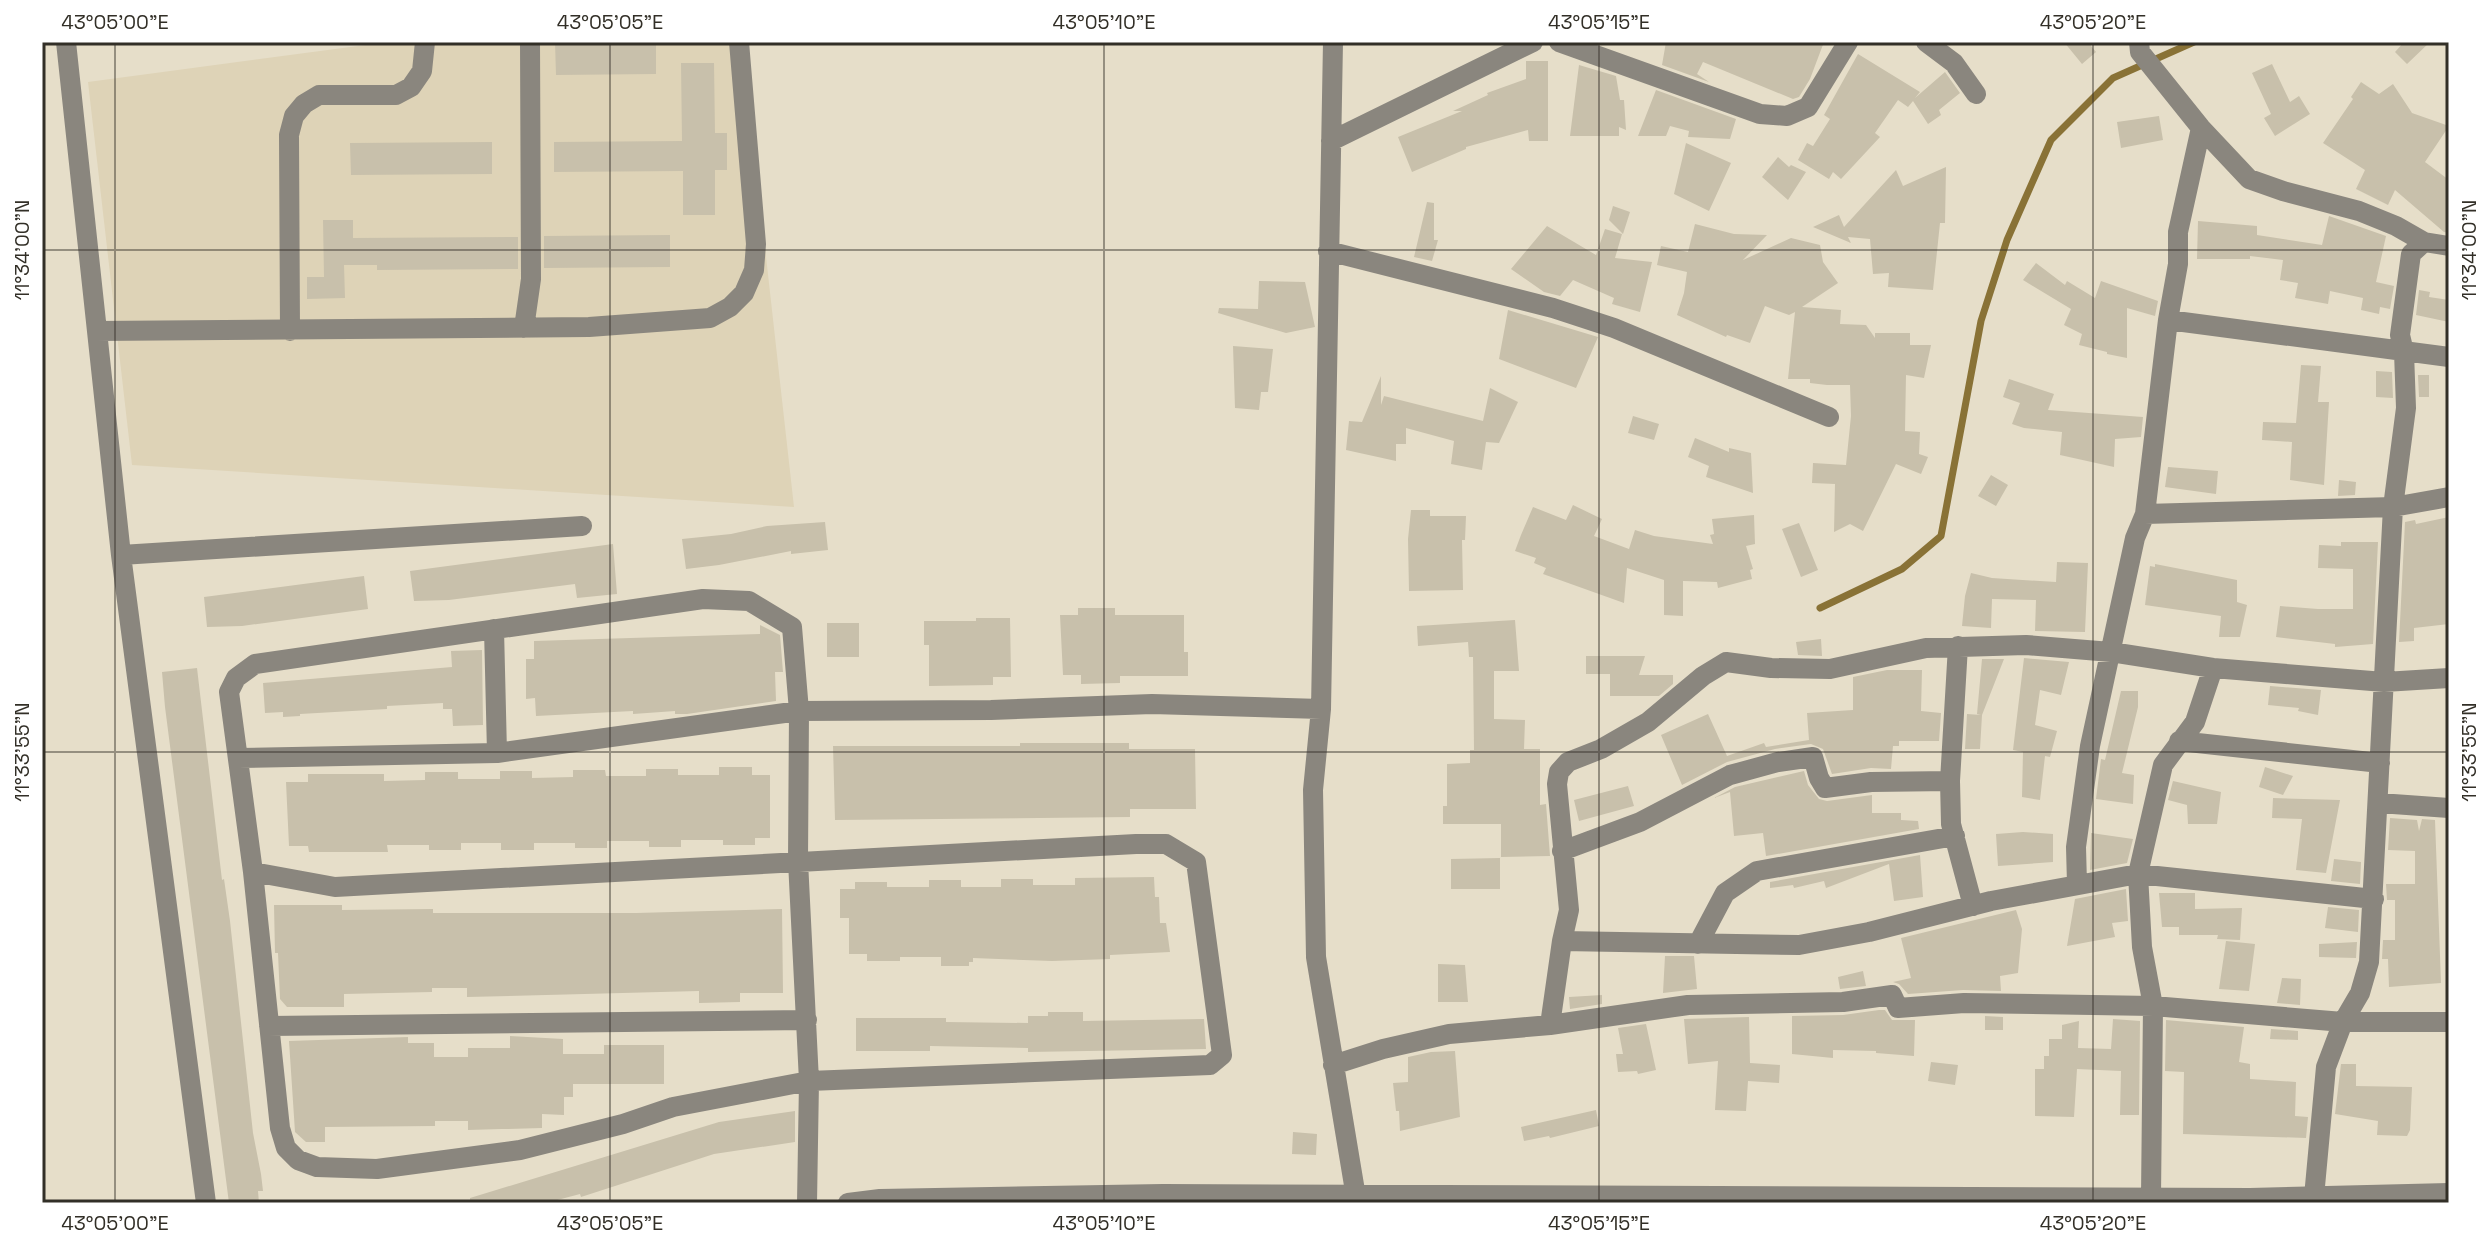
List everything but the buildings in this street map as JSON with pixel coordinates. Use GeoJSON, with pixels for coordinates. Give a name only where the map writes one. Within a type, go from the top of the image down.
{"type":"FeatureCollection","features":[{"type":"Feature","properties":{"kind":"street"},"geometry":{"type":"LineString","coordinates":[[66,42],[121,555],[206,1203]]}},
{"type":"Feature","properties":{"kind":"street"},"geometry":{"type":"LineString","coordinates":[[290,331],[289,135],[294,116],[304,104],[319,95],[396,95],[411,87],[422,71],[425,42]]}},
{"type":"Feature","properties":{"kind":"street"},"geometry":{"type":"LineString","coordinates":[[524,328],[531,279],[530,42]]}},
{"type":"Feature","properties":{"kind":"street"},"geometry":{"type":"LineString","coordinates":[[97,331],[589,327],[710,318],[730,307],[744,293],[754,270],[756,244],[739,42]]}},
{"type":"Feature","properties":{"kind":"street"},"geometry":{"type":"LineString","coordinates":[[1333,42],[1321,709],[1313,790],[1316,957],[1356,1199]]}},
{"type":"Feature","properties":{"kind":"street"},"geometry":{"type":"LineString","coordinates":[[1331,141],[1533,42]]}},
{"type":"Feature","properties":{"kind":"street"},"geometry":{"type":"LineString","coordinates":[[1559,42],[1760,114],[1787,116],[1808,107],[1848,42]]}},
{"type":"Feature","properties":{"kind":"street"},"geometry":{"type":"LineString","coordinates":[[1926,42],[1954,63],[1976,94]]}},
{"type":"Feature","properties":{"kind":"street"},"geometry":{"type":"LineString","coordinates":[[2139,42],[2140,52],[2201,128],[2249,179],[2359,211],[2424,242],[2449,246]]}},
{"type":"Feature","properties":{"kind":"street"},"geometry":{"type":"LineString","coordinates":[[2077,884],[2076,847],[2090,746],[2135,538],[2145,514],[2168,320],[2178,264],[2178,232],[2201,128]]}},
{"type":"Feature","properties":{"kind":"street"},"geometry":{"type":"LineString","coordinates":[[2314,1197],[2326,1067],[2343,1022],[2360,993],[2369,962],[2393,507],[2406,408],[2404,352],[2400,335],[2411,254],[2424,242]]}},
{"type":"Feature","properties":{"kind":"street"},"geometry":{"type":"LineString","coordinates":[[1328,251],[1614,328],[1829,417]]}},
{"type":"Feature","properties":{"kind":"street"},"geometry":{"type":"LineString","coordinates":[[2168,320],[2449,357]]}},
{"type":"Feature","properties":{"kind":"street"},"geometry":{"type":"LineString","coordinates":[[2145,514],[2393,507],[2449,497]]}},
{"type":"Feature","properties":{"kind":"street"},"geometry":{"type":"LineString","coordinates":[[121,555],[582,526]]}},
{"type":"Feature","properties":{"kind":"street"},"geometry":{"type":"LineString","coordinates":[[253,872],[335,887],[798,861],[1166,844],[1196,862],[1222,1055],[1210,1065],[809,1081],[673,1107],[623,1124],[520,1150],[377,1169],[317,1167],[298,1160],[286,1148],[280,1128],[253,872],[229,692],[236,678],[255,664],[703,599],[749,601],[792,627],[799,711],[798,861],[809,1081],[807,1203]]}},
{"type":"Feature","properties":{"kind":"street"},"geometry":{"type":"LineString","coordinates":[[494,629],[497,753]]}},
{"type":"Feature","properties":{"kind":"street"},"geometry":{"type":"LineString","coordinates":[[1550,1025],[1569,910],[1557,784],[1559,772],[1568,762],[1601,749],[1648,722],[1703,676],[1726,662],[1771,668],[1830,669],[1881,656],[1958,646],[2026,645],[2111,652],[2213,668],[2384,682],[2449,678]]}},
{"type":"Feature","properties":{"kind":"street"},"geometry":{"type":"LineString","coordinates":[[1958,646],[1950,781],[1951,824],[1973,906]]}},
{"type":"Feature","properties":{"kind":"street"},"geometry":{"type":"LineString","coordinates":[[2151,1197],[2153,1006],[2142,947],[2138,874],[2163,765],[2195,722],[2213,668]]}},
{"type":"Feature","properties":{"kind":"street"},"geometry":{"type":"LineString","coordinates":[[238,758],[497,753],[799,711],[991,710],[1152,704],[1321,709]]}},
{"type":"Feature","properties":{"kind":"street"},"geometry":{"type":"LineString","coordinates":[[2179,741],[2380,763]]}},
{"type":"Feature","properties":{"kind":"street"},"geometry":{"type":"LineString","coordinates":[[1562,851],[1640,822],[1730,775],[1778,762],[1813,757],[1825,788],[1871,782],[1950,781]]}},
{"type":"Feature","properties":{"kind":"street"},"geometry":{"type":"LineString","coordinates":[[2379,803],[2449,808]]}},
{"type":"Feature","properties":{"kind":"street"},"geometry":{"type":"LineString","coordinates":[[1698,944],[1725,893],[1757,871],[1955,836]]}},
{"type":"Feature","properties":{"kind":"street"},"geometry":{"type":"LineString","coordinates":[[1562,941],[1799,945],[2077,884],[2138,874],[2374,899]]}},
{"type":"Feature","properties":{"kind":"street"},"geometry":{"type":"LineString","coordinates":[[1333,1065],[1383,1049],[1449,1034],[1550,1025],[1688,1005],[1843,1002],[1892,995],[1898,1008],[1964,1003],[2153,1006],[2343,1022],[2449,1022]]}},
{"type":"Feature","properties":{"kind":"street"},"geometry":{"type":"LineString","coordinates":[[269,1026],[807,1020]]}},
{"type":"Feature","properties":{"kind":"street"},"geometry":{"type":"LineString","coordinates":[[848,1203],[880,1199],[1163,1198],[2151,1197],[2224,1200],[2449,1193]]}},
{"type":"Feature","properties":{"kind":"shaded area"},"geometry":{"type":"Polygon","coordinates":[[[388,42],[742,42],[794,507],[132,465],[88,82],[388,42]]]}},
{"type":"Feature","properties":{"kind":"waterway"},"geometry":{"type":"LineString","coordinates":[[1820,608],[1902,569],[1941,536],[1981,321],[2007,240],[2051,140],[2113,78],[2194,42]]}}]}
